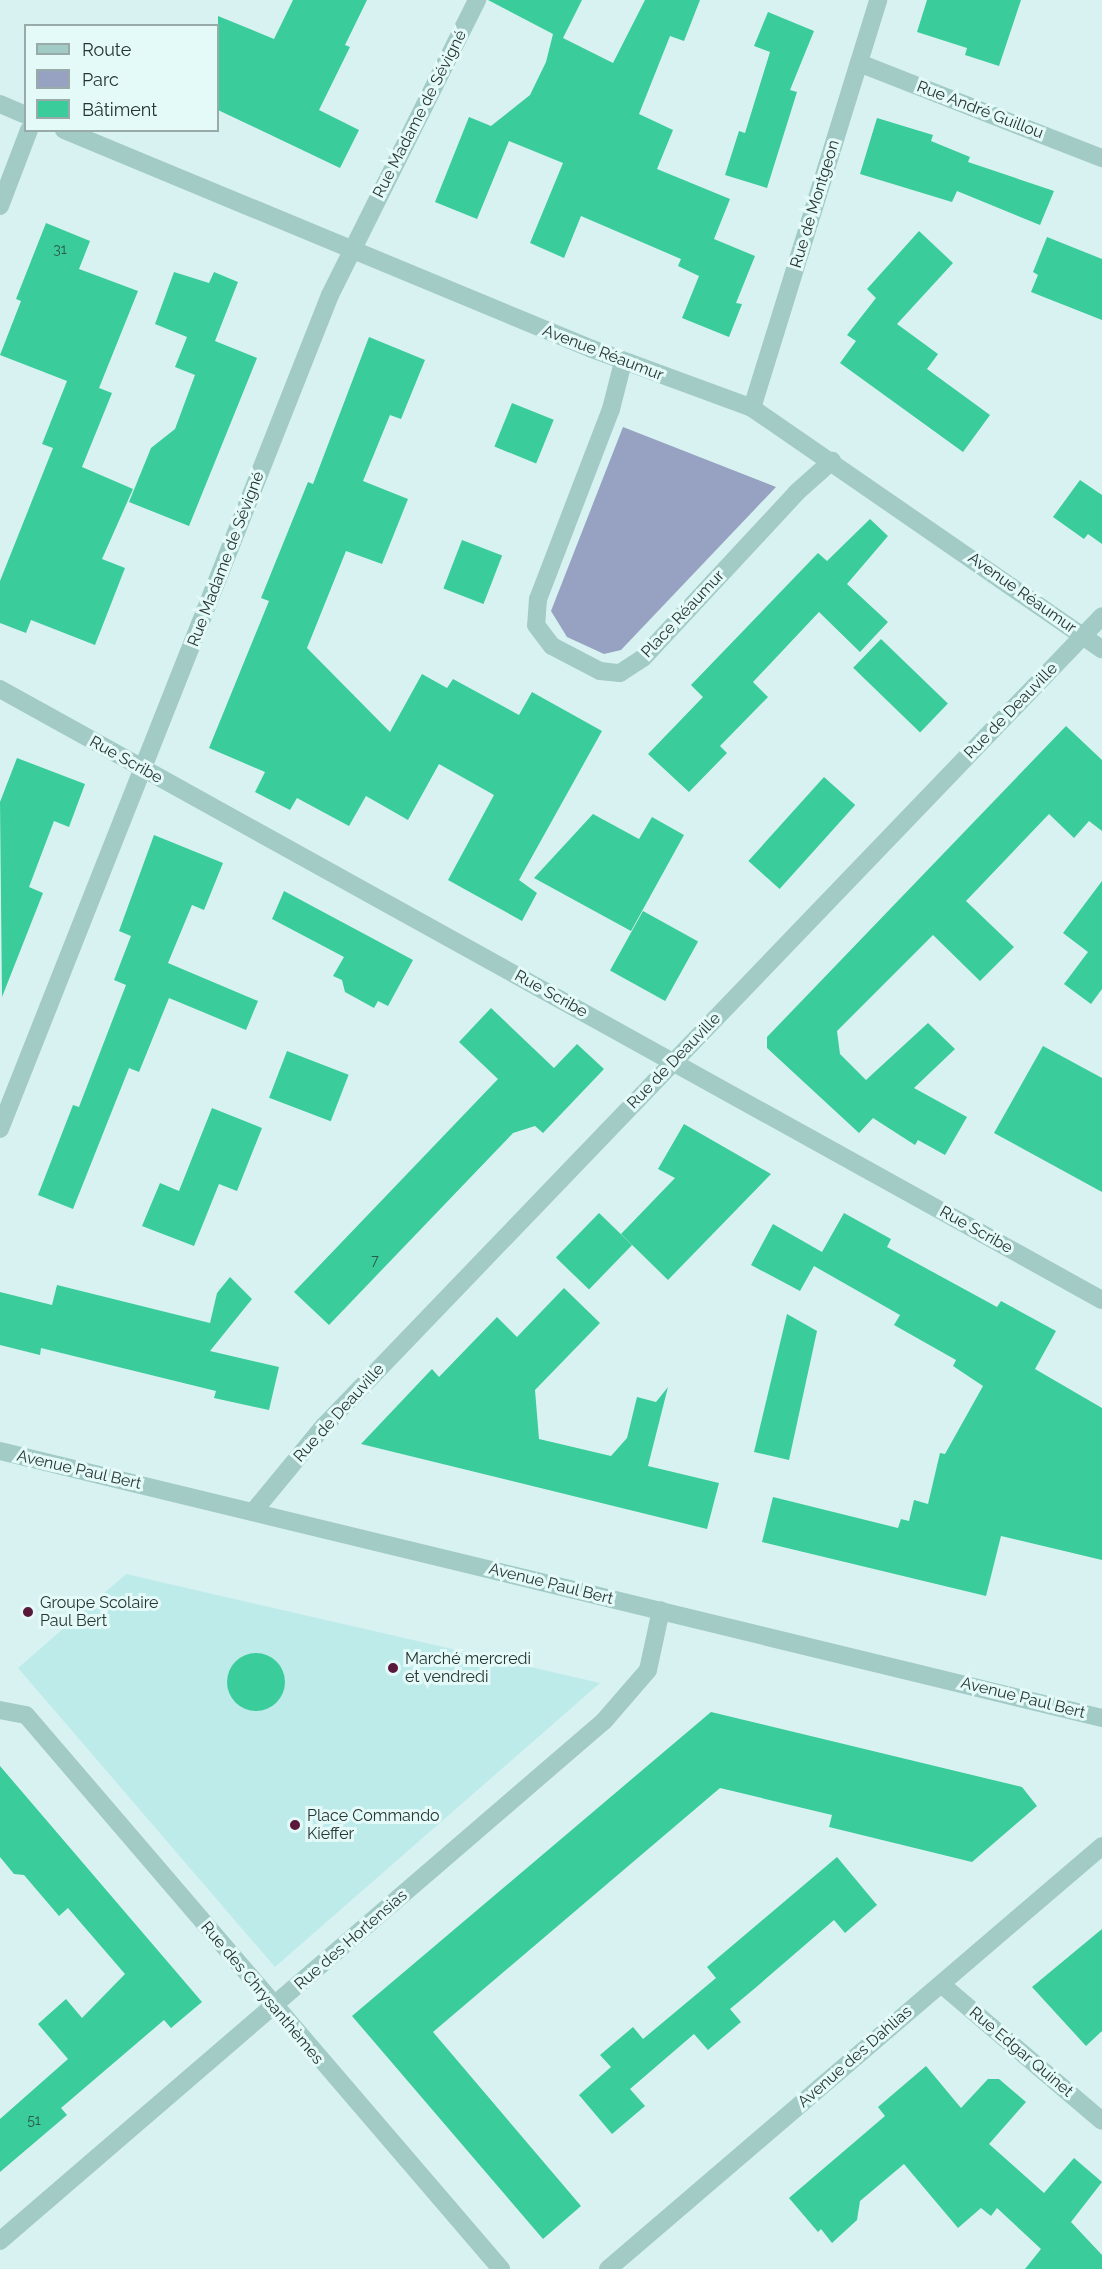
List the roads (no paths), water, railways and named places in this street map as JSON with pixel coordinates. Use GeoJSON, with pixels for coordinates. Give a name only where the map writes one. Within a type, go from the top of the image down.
{"type":"FeatureCollection","features":[{"type":"Feature","properties":{"kind":"street","name":"Rue Madame de Sévigné"},"geometry":{"type":"LineString","coordinates":[[0,1129],[330,295],[477,0]]}},
{"type":"Feature","properties":{"kind":"street","name":"Rue de Montgeon"},"geometry":{"type":"LineString","coordinates":[[752,408],[878,0]]}},
{"type":"Feature","properties":{"kind":"street","name":"Rue André Guillou"},"geometry":{"type":"LineString","coordinates":[[859,63],[1102,158]]}},
{"type":"Feature","properties":{"kind":"street"},"geometry":{"type":"LineString","coordinates":[[0,104],[24,114]]}},
{"type":"Feature","properties":{"kind":"street"},"geometry":{"type":"LineString","coordinates":[[0,206],[28,132]]}},
{"type":"Feature","properties":{"kind":"street","name":"Avenue Réaumur"},"geometry":{"type":"LineString","coordinates":[[69,132],[623,362],[752,408],[1102,649]]}},
{"type":"Feature","properties":{"kind":"street","name":"Place Réaumur"},"geometry":{"type":"LineString","coordinates":[[623,362],[611,409],[538,599],[536,625],[552,646],[600,671],[620,673],[643,658],[797,492],[832,461]]}},
{"type":"Feature","properties":{"kind":"street","name":"Rue de Deauville"},"geometry":{"type":"LineString","coordinates":[[253,1512],[324,1426],[1102,616]]}},
{"type":"Feature","properties":{"kind":"street","name":"Rue Scribe"},"geometry":{"type":"LineString","coordinates":[[0,689],[1102,1300]]}},
{"type":"Feature","properties":{"kind":"street","name":"Avenue Paul Bert"},"geometry":{"type":"LineString","coordinates":[[0,1451],[1102,1718]]}},
{"type":"Feature","properties":{"kind":"street","name":"Rue des Hortensias"},"geometry":{"type":"LineString","coordinates":[[0,2241],[604,1721],[648,1670],[661,1610]]}},
{"type":"Feature","properties":{"kind":"street","name":"Rue des Chrysanthèmes"},"geometry":{"type":"LineString","coordinates":[[0,1710],[26,1715],[501,2269]]}},
{"type":"Feature","properties":{"kind":"street","name":"Avenue des Dahlias"},"geometry":{"type":"LineString","coordinates":[[608,2269],[1102,1846]]}},
{"type":"Feature","properties":{"kind":"street","name":"Rue Edgar Quinet"},"geometry":{"type":"LineString","coordinates":[[941,1984],[1102,2121]]}},
{"type":"Feature","properties":{"kind":"place","name":"Groupe Scolaire Paul Bert"},"geometry":{"type":"Point","coordinates":[28,1612]}},
{"type":"Feature","properties":{"kind":"place","name":"Marché mercredi et vendredi"},"geometry":{"type":"Point","coordinates":[393,1668]}},
{"type":"Feature","properties":{"kind":"place","name":"Place Commando Kieffer"},"geometry":{"type":"Point","coordinates":[295,1825]}}]}
